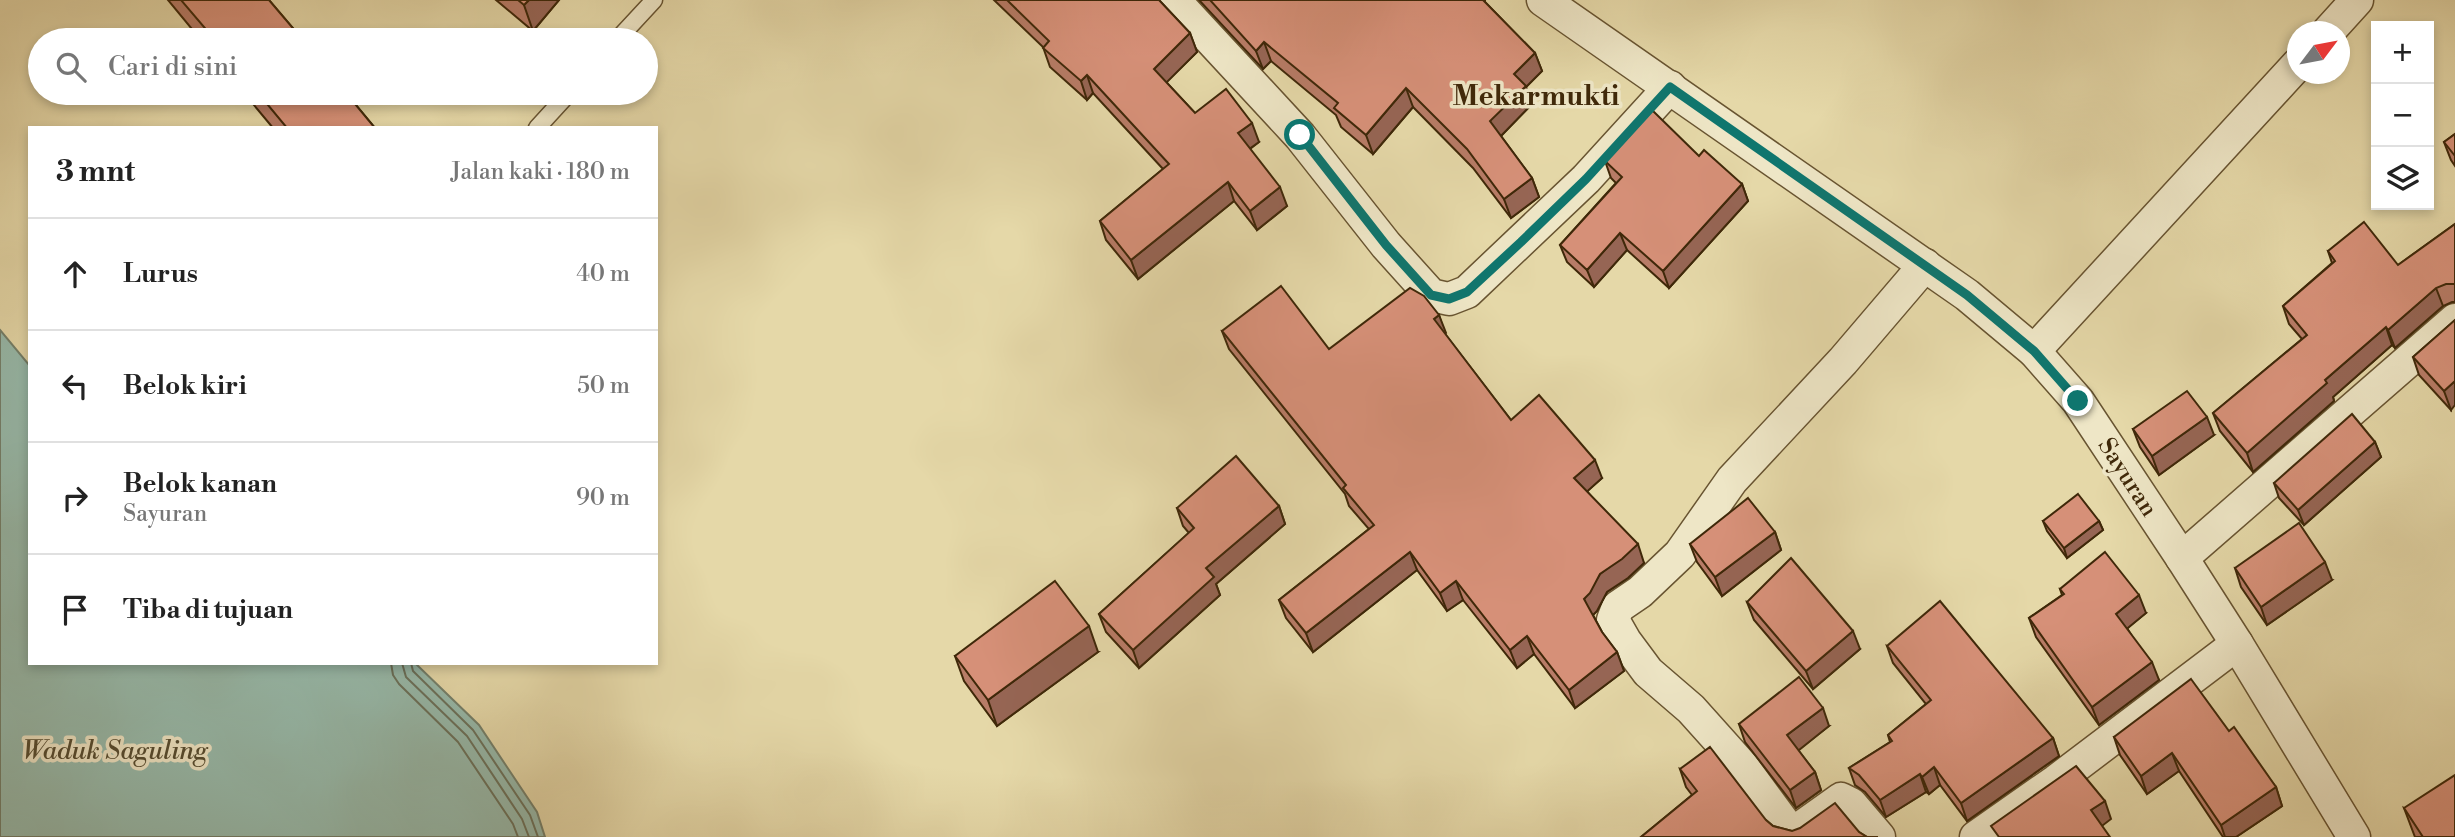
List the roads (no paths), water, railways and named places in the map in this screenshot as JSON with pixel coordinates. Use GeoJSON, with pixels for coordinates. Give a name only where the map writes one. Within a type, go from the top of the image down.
{"type":"FeatureCollection","features":[{"type":"Feature","properties":{"kind":"street"},"geometry":{"type":"LineString","coordinates":[[1174,0],[1300,135],[1386,245],[1431,295],[1449,299],[1467,292],[1558,206],[1670,87]]}},
{"type":"Feature","properties":{"kind":"street","name":"Sayuran"},"geometry":{"type":"LineString","coordinates":[[1543,0],[1967,295],[2034,351],[2078,401],[2182,558],[2354,837]]}},
{"type":"Feature","properties":{"kind":"street"},"geometry":{"type":"LineString","coordinates":[[2338,21],[2357,0]]}},
{"type":"Feature","properties":{"kind":"street"},"geometry":{"type":"LineString","coordinates":[[2034,351],[2287,76]]}},
{"type":"Feature","properties":{"kind":"street"},"geometry":{"type":"LineString","coordinates":[[1879,837],[1851,804],[1841,799],[1796,831],[1787,827],[1743,767],[1692,709],[1648,672],[1625,641],[1614,620],[1618,607],[1640,592],[1680,554],[1732,480],[1843,361],[1925,265]]}},
{"type":"Feature","properties":{"kind":"street"},"geometry":{"type":"LineString","coordinates":[[2182,558],[2455,320]]}},
{"type":"Feature","properties":{"kind":"street"},"geometry":{"type":"LineString","coordinates":[[1976,837],[2056,781],[2237,644]]}},
{"type":"Feature","properties":{"kind":"lane"},"geometry":{"type":"LineString","coordinates":[[628,28],[654,0]]}},
{"type":"Feature","properties":{"kind":"lane"},"geometry":{"type":"LineString","coordinates":[[539,126],[558,105]]}},
{"type":"Feature","properties":{"kind":"water","name":"Waduk Saguling"},"geometry":{"type":"Polygon","coordinates":[[[0,330],[28,364],[28,665],[417,665],[479,725],[537,812],[545,837],[0,837],[0,330]]]}},
{"type":"Feature","properties":{"kind":"district","name":"Mekarmukti"},"geometry":{"type":"Point","coordinates":[1536,95]}}]}
